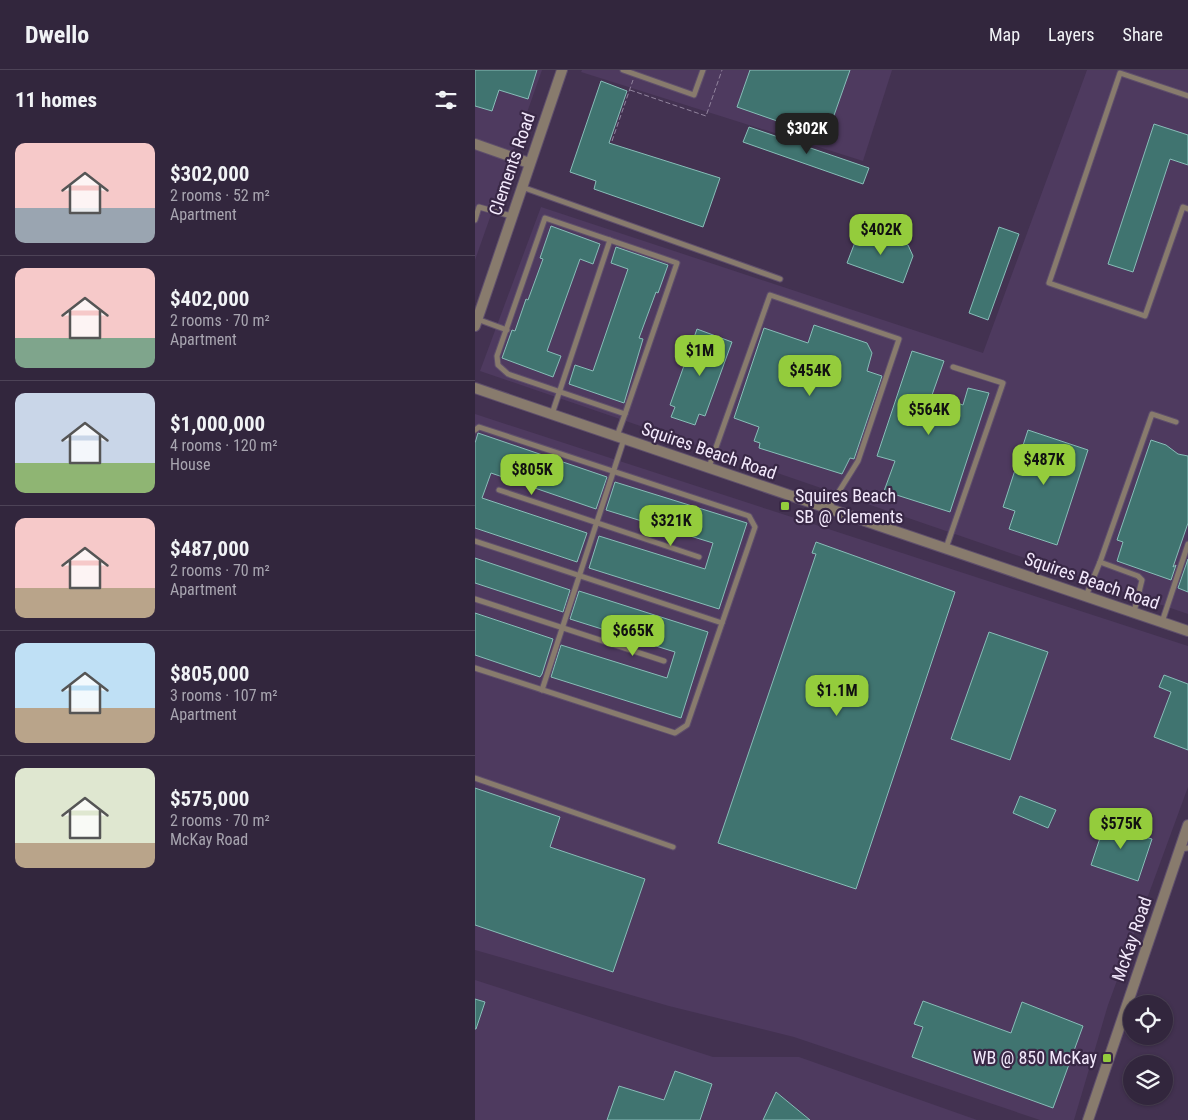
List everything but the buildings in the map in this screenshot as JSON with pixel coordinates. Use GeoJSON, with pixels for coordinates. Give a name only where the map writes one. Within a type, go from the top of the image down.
{"type":"FeatureCollection","features":[{"type":"Feature","properties":{"kind":"street","name":"Clements Road"},"geometry":{"type":"LineString","coordinates":[[476,323],[562,70]]}},
{"type":"Feature","properties":{"kind":"street"},"geometry":{"type":"LineString","coordinates":[[475,144],[529,163]]}},
{"type":"Feature","properties":{"kind":"street","name":"Squires Beach Road"},"geometry":{"type":"LineString","coordinates":[[475,388],[1188,631]]}},
{"type":"Feature","properties":{"kind":"street","name":"McKay Road"},"geometry":{"type":"LineString","coordinates":[[1088,1120],[1184,848],[1188,825]]}},
{"type":"Feature","properties":{"kind":"lane"},"geometry":{"type":"LineString","coordinates":[[623,70],[694,95],[703,70]]}},
{"type":"Feature","properties":{"kind":"lane"},"geometry":{"type":"LineString","coordinates":[[1188,96],[1120,73],[1049,284],[1145,316],[1183,207],[1188,209]]}},
{"type":"Feature","properties":{"kind":"lane"},"geometry":{"type":"LineString","coordinates":[[521,187],[780,279]]}},
{"type":"Feature","properties":{"kind":"lane"},"geometry":{"type":"LineString","coordinates":[[475,220],[479,207],[511,216]]}},
{"type":"Feature","properties":{"kind":"lane"},"geometry":{"type":"LineString","coordinates":[[542,690],[578,575],[615,472],[625,414],[677,263],[545,218],[497,356],[500,369],[508,374],[625,414]]}},
{"type":"Feature","properties":{"kind":"lane"},"geometry":{"type":"LineString","coordinates":[[552,414],[610,240]]}},
{"type":"Feature","properties":{"kind":"lane"},"geometry":{"type":"LineString","coordinates":[[709,467],[770,295],[899,339],[858,461],[828,509]]}},
{"type":"Feature","properties":{"kind":"lane"},"geometry":{"type":"LineString","coordinates":[[476,323],[507,330]]}},
{"type":"Feature","properties":{"kind":"lane"},"geometry":{"type":"LineString","coordinates":[[945,549],[1003,383],[953,367]]}},
{"type":"Feature","properties":{"kind":"lane"},"geometry":{"type":"LineString","coordinates":[[1086,596],[1101,562],[1152,414],[1176,422]]}},
{"type":"Feature","properties":{"kind":"lane"},"geometry":{"type":"LineString","coordinates":[[475,430],[479,427],[749,516],[755,527],[687,725],[675,733],[475,668]]}},
{"type":"Feature","properties":{"kind":"lane"},"geometry":{"type":"LineString","coordinates":[[499,490],[699,557]]}},
{"type":"Feature","properties":{"kind":"lane"},"geometry":{"type":"LineString","coordinates":[[475,541],[722,623]]}},
{"type":"Feature","properties":{"kind":"lane"},"geometry":{"type":"LineString","coordinates":[[1162,622],[1188,544]]}},
{"type":"Feature","properties":{"kind":"lane"},"geometry":{"type":"LineString","coordinates":[[1101,562],[1138,576],[1143,580],[1134,612]]}},
{"type":"Feature","properties":{"kind":"lane"},"geometry":{"type":"LineString","coordinates":[[475,599],[664,661]]}},
{"type":"Feature","properties":{"kind":"lane"},"geometry":{"type":"LineString","coordinates":[[475,778],[673,847]]}},
{"type":"Feature","properties":{"kind":"path"},"geometry":{"type":"LineString","coordinates":[[612,141],[635,74]]}},
{"type":"Feature","properties":{"kind":"shaded area"},"geometry":{"type":"Polygon","coordinates":[[[475,70],[542,70],[475,260],[475,70]]]}},
{"type":"Feature","properties":{"kind":"shaded area"},"geometry":{"type":"Polygon","coordinates":[[[582,70],[892,70],[863,161],[581,72],[582,70]]]}},
{"type":"Feature","properties":{"kind":"shaded area"},"geometry":{"type":"Polygon","coordinates":[[[1087,70],[1188,70],[1188,614],[480,371],[541,207],[983,353],[1087,70]]]}},
{"type":"Feature","properties":{"kind":"shaded area"},"geometry":{"type":"Polygon","coordinates":[[[475,414],[1188,646],[1188,787],[1108,1005],[1074,1120],[1040,1120],[794,1037],[669,1006],[475,950],[475,414]]]}},
{"type":"Feature","properties":{"kind":"shaded area"},"geometry":{"type":"Polygon","coordinates":[[[475,980],[713,1057],[799,1057],[977,1120],[475,1120],[475,980]]]}},
{"type":"Feature","properties":{"kind":"place","name":"Squires Beach SB @ Clements"},"geometry":{"type":"Point","coordinates":[785,506]}},
{"type":"Feature","properties":{"kind":"place","name":"WB @ 850 McKay"},"geometry":{"type":"Point","coordinates":[1107,1058]}}]}
